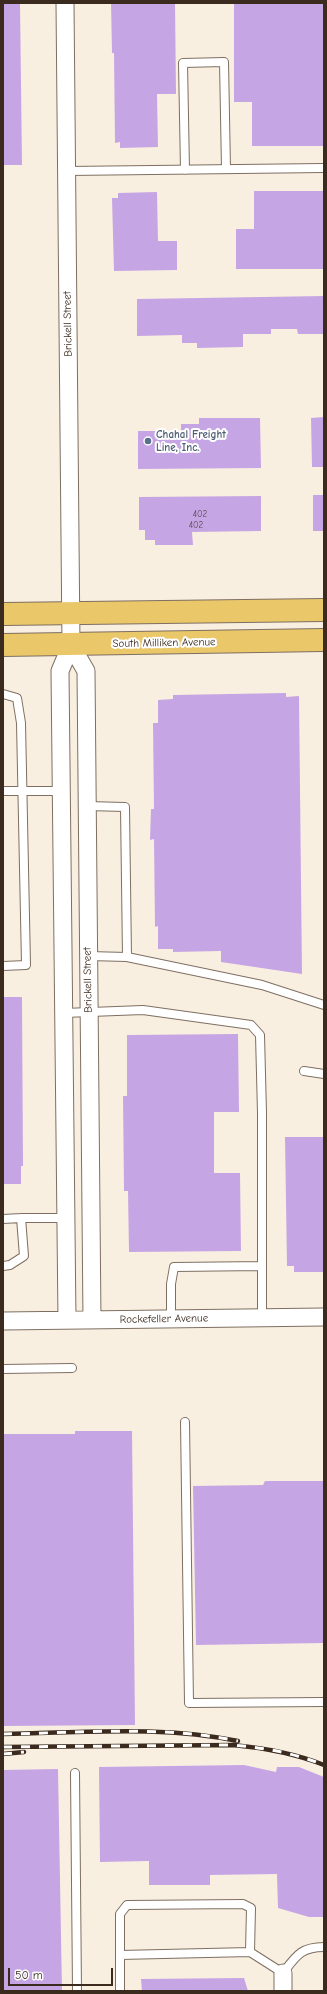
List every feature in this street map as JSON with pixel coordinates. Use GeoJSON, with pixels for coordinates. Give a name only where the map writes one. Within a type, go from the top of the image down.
{"type":"FeatureCollection","features":[{"type":"Feature","properties":{"kind":"main road"},"geometry":{"type":"LineString","coordinates":[[3,614],[324,610]]}},
{"type":"Feature","properties":{"kind":"main road","name":"South Milliken Avenue"},"geometry":{"type":"LineString","coordinates":[[3,645],[324,640]]}},
{"type":"Feature","properties":{"kind":"street","name":"Brickell Street"},"geometry":{"type":"LineString","coordinates":[[65,3],[71,645],[60,671],[60,791],[67,1320]]}},
{"type":"Feature","properties":{"kind":"street","name":"Brickell Street"},"geometry":{"type":"LineString","coordinates":[[71,645],[86,671],[92,1320]]}},
{"type":"Feature","properties":{"kind":"street","name":"Rockefeller Avenue"},"geometry":{"type":"LineString","coordinates":[[3,1321],[324,1317]]}},
{"type":"Feature","properties":{"kind":"street"},"geometry":{"type":"LineString","coordinates":[[283,1973],[283,1991]]}},
{"type":"Feature","properties":{"kind":"lane"},"geometry":{"type":"LineString","coordinates":[[185,170],[184,63],[224,62],[226,169]]}},
{"type":"Feature","properties":{"kind":"lane"},"geometry":{"type":"LineString","coordinates":[[66,171],[324,168]]}},
{"type":"Feature","properties":{"kind":"lane"},"geometry":{"type":"LineString","coordinates":[[3,694],[16,698],[21,723],[26,966],[3,966]]}},
{"type":"Feature","properties":{"kind":"lane"},"geometry":{"type":"LineString","coordinates":[[3,791],[60,791]]}},
{"type":"Feature","properties":{"kind":"lane"},"geometry":{"type":"LineString","coordinates":[[87,806],[125,807],[127,957]]}},
{"type":"Feature","properties":{"kind":"lane"},"geometry":{"type":"LineString","coordinates":[[88,956],[127,957],[262,985],[324,1005]]}},
{"type":"Feature","properties":{"kind":"lane"},"geometry":{"type":"LineString","coordinates":[[64,1013],[143,1010],[251,1025],[260,1035],[262,1113],[262,1318]]}},
{"type":"Feature","properties":{"kind":"lane"},"geometry":{"type":"LineString","coordinates":[[304,1071],[324,1074]]}},
{"type":"Feature","properties":{"kind":"lane"},"geometry":{"type":"LineString","coordinates":[[3,1266],[10,1265],[24,1256],[21,1218]]}},
{"type":"Feature","properties":{"kind":"lane"},"geometry":{"type":"LineString","coordinates":[[3,1219],[66,1218]]}},
{"type":"Feature","properties":{"kind":"lane"},"geometry":{"type":"LineString","coordinates":[[171,1319],[171,1284],[174,1267],[262,1266]]}},
{"type":"Feature","properties":{"kind":"lane"},"geometry":{"type":"LineString","coordinates":[[3,1369],[72,1368]]}},
{"type":"Feature","properties":{"kind":"lane"},"geometry":{"type":"LineString","coordinates":[[185,1422],[189,1703],[324,1702]]}},
{"type":"Feature","properties":{"kind":"lane"},"geometry":{"type":"LineString","coordinates":[[75,1773],[77,1991]]}},
{"type":"Feature","properties":{"kind":"lane"},"geometry":{"type":"LineString","coordinates":[[120,1991],[120,1914],[127,1905],[243,1904],[251,1908],[250,1952]]}},
{"type":"Feature","properties":{"kind":"lane"},"geometry":{"type":"LineString","coordinates":[[120,1955],[250,1952],[283,1973],[300,1952],[312,1947],[324,1947]]}},
{"type":"Feature","properties":{"kind":"building"},"geometry":{"type":"Polygon","coordinates":[[[3,3],[20,3],[22,165],[3,165],[3,3]]]}},
{"type":"Feature","properties":{"kind":"building"},"geometry":{"type":"Polygon","coordinates":[[[111,3],[175,3],[176,94],[157,94],[158,147],[120,148],[120,142],[115,143],[114,53],[112,53],[111,3]]]}},
{"type":"Feature","properties":{"kind":"building"},"geometry":{"type":"Polygon","coordinates":[[[234,3],[324,3],[324,146],[252,146],[252,102],[234,102],[234,3]]]}},
{"type":"Feature","properties":{"kind":"building"},"geometry":{"type":"Polygon","coordinates":[[[254,191],[324,191],[324,269],[236,269],[236,229],[254,229],[254,191]]]}},
{"type":"Feature","properties":{"kind":"building"},"geometry":{"type":"Polygon","coordinates":[[[157,192],[158,241],[177,241],[177,270],[114,271],[112,198],[118,198],[118,193],[157,192]]]}},
{"type":"Feature","properties":{"kind":"building"},"geometry":{"type":"Polygon","coordinates":[[[324,296],[324,334],[298,334],[297,329],[271,329],[271,334],[243,334],[243,347],[197,348],[197,343],[182,343],[182,335],[137,336],[137,299],[324,296]]]}},
{"type":"Feature","properties":{"kind":"building"},"geometry":{"type":"Polygon","coordinates":[[[324,417],[324,467],[312,467],[311,418],[324,417]]]}},
{"type":"Feature","properties":{"kind":"building"},"geometry":{"type":"Polygon","coordinates":[[[199,418],[260,418],[261,468],[138,469],[138,431],[181,431],[181,424],[199,424],[199,418]]]}},
{"type":"Feature","properties":{"kind":"building"},"geometry":{"type":"Polygon","coordinates":[[[313,495],[324,495],[324,531],[313,531],[313,495]]]}},
{"type":"Feature","properties":{"kind":"building"},"geometry":{"type":"Polygon","coordinates":[[[261,496],[261,531],[192,532],[193,545],[155,545],[155,540],[145,540],[145,530],[139,530],[139,497],[261,496]]]}},
{"type":"Feature","properties":{"kind":"building"},"geometry":{"type":"Polygon","coordinates":[[[286,693],[286,697],[299,696],[302,974],[221,962],[221,951],[173,952],[173,949],[158,949],[158,926],[155,927],[154,839],[150,840],[151,809],[154,809],[153,723],[158,723],[158,700],[173,699],[173,695],[286,693]]]}},
{"type":"Feature","properties":{"kind":"building"},"geometry":{"type":"Polygon","coordinates":[[[3,997],[22,997],[23,1166],[21,1166],[21,1184],[3,1184],[3,997]]]}},
{"type":"Feature","properties":{"kind":"building"},"geometry":{"type":"Polygon","coordinates":[[[238,1034],[239,1112],[214,1112],[214,1173],[240,1173],[241,1251],[129,1252],[128,1191],[124,1191],[123,1096],[127,1096],[127,1035],[238,1034]]]}},
{"type":"Feature","properties":{"kind":"building"},"geometry":{"type":"Polygon","coordinates":[[[285,1137],[324,1137],[324,1272],[294,1272],[294,1266],[287,1266],[285,1137]]]}},
{"type":"Feature","properties":{"kind":"building"},"geometry":{"type":"Polygon","coordinates":[[[75,1431],[132,1431],[135,1725],[3,1726],[3,1434],[75,1434],[75,1431]]]}},
{"type":"Feature","properties":{"kind":"building"},"geometry":{"type":"Polygon","coordinates":[[[265,1481],[324,1481],[324,1643],[196,1645],[193,1486],[263,1485],[265,1481]]]}},
{"type":"Feature","properties":{"kind":"building"},"geometry":{"type":"Polygon","coordinates":[[[244,1765],[276,1772],[277,1767],[299,1767],[324,1777],[324,1917],[309,1917],[278,1908],[277,1874],[210,1875],[210,1885],[149,1885],[149,1861],[100,1862],[99,1767],[244,1765]]]}},
{"type":"Feature","properties":{"kind":"building"},"geometry":{"type":"Polygon","coordinates":[[[58,1769],[62,1991],[3,1991],[3,1770],[58,1769]]]}},
{"type":"Feature","properties":{"kind":"building"},"geometry":{"type":"Polygon","coordinates":[[[244,1978],[248,1991],[142,1991],[141,1979],[244,1978]]]}},
{"type":"Feature","properties":{"kind":"railway"},"geometry":{"type":"LineString","coordinates":[[3,1734],[150,1731],[209,1736],[238,1741]]}},
{"type":"Feature","properties":{"kind":"railway"},"geometry":{"type":"LineString","coordinates":[[3,1747],[233,1745],[302,1757],[324,1765]]}},
{"type":"Feature","properties":{"kind":"railway"},"geometry":{"type":"LineString","coordinates":[[3,1754],[24,1752]]}},
{"type":"Feature","properties":{"kind":"place","name":"Chahal Freight Line, Inc."},"geometry":{"type":"Point","coordinates":[148,441]}}]}
